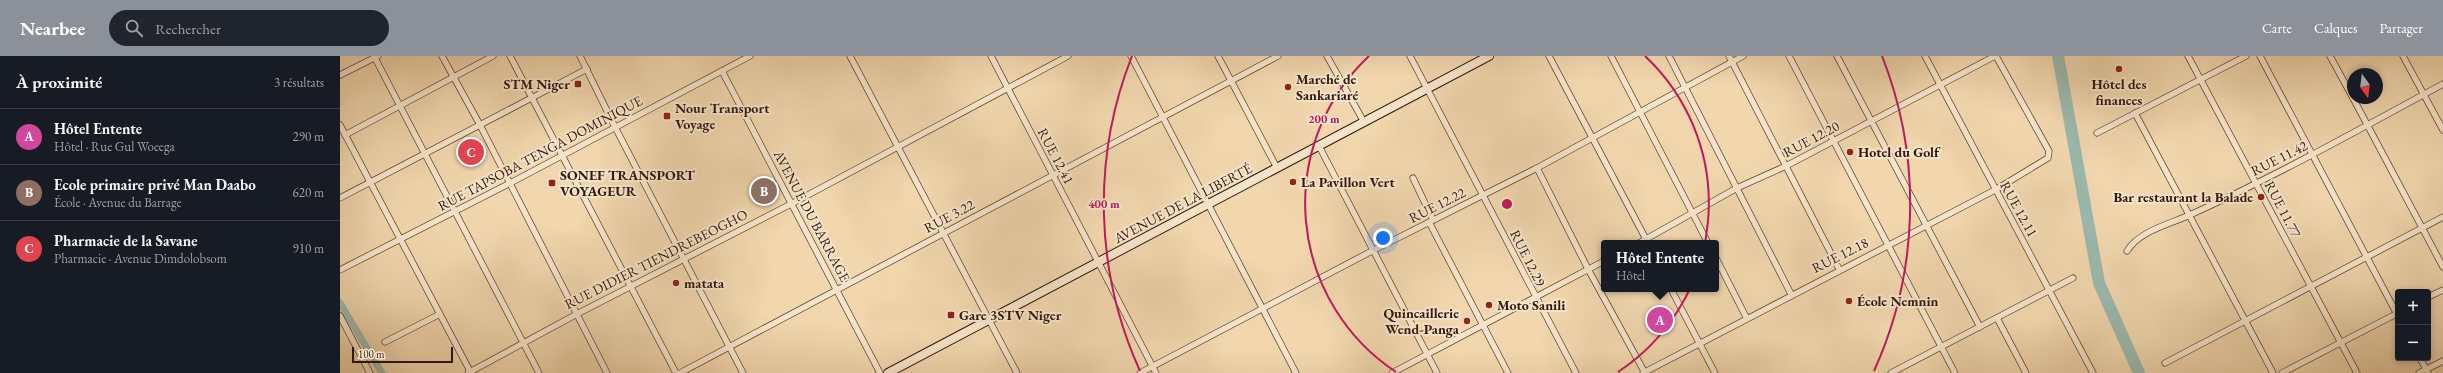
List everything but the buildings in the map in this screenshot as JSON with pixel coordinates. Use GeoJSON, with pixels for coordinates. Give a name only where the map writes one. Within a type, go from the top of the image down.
{"type":"FeatureCollection","features":[{"type":"Feature","properties":{"kind":"main road","name":"AVENUE DE LA LIBERTÉ"},"geometry":{"type":"LineString","coordinates":[[888,373],[1489,56]]}},
{"type":"Feature","properties":{"kind":"street"},"geometry":{"type":"LineString","coordinates":[[442,56],[480,125],[607,373]]}},
{"type":"Feature","properties":{"kind":"street"},"geometry":{"type":"LineString","coordinates":[[344,135],[493,56]]}},
{"type":"Feature","properties":{"kind":"street"},"geometry":{"type":"LineString","coordinates":[[510,56],[532,96],[561,156],[676,373]]}},
{"type":"Feature","properties":{"kind":"street"},"geometry":{"type":"LineString","coordinates":[[580,56],[615,127],[743,373]]}},
{"type":"Feature","properties":{"kind":"street","name":"RUE TAPSOBA TENGA DOMINIQUE"},"geometry":{"type":"LineString","coordinates":[[340,270],[750,56]]}},
{"type":"Feature","properties":{"kind":"street"},"geometry":{"type":"LineString","coordinates":[[850,56],[944,232],[988,321],[1017,373]]}},
{"type":"Feature","properties":{"kind":"street","name":"RUE 12.41"},"geometry":{"type":"LineString","coordinates":[[990,56],[1156,373]]}},
{"type":"Feature","properties":{"kind":"street","name":"RUE DIDIER TIENDREBEOGHO"},"geometry":{"type":"LineString","coordinates":[[470,373],[577,314],[791,204],[897,145],[1068,56]]}},
{"type":"Feature","properties":{"kind":"street"},"geometry":{"type":"LineString","coordinates":[[1131,56],[1296,373]]}},
{"type":"Feature","properties":{"kind":"street"},"geometry":{"type":"LineString","coordinates":[[1218,56],[1277,168]]}},
{"type":"Feature","properties":{"kind":"street","name":"RUE 3.22"},"geometry":{"type":"LineString","coordinates":[[680,373],[1278,56]]}},
{"type":"Feature","properties":{"kind":"street"},"geometry":{"type":"LineString","coordinates":[[1327,56],[1364,122]]}},
{"type":"Feature","properties":{"kind":"street","name":"RUE 12.29"},"geometry":{"type":"LineString","coordinates":[[1410,56],[1576,373]]}},
{"type":"Feature","properties":{"kind":"street"},"geometry":{"type":"LineString","coordinates":[[1549,56],[1646,240]]}},
{"type":"Feature","properties":{"kind":"street"},"geometry":{"type":"LineString","coordinates":[[1611,56],[1707,240]]}},
{"type":"Feature","properties":{"kind":"street"},"geometry":{"type":"LineString","coordinates":[[1669,56],[1791,294]]}},
{"type":"Feature","properties":{"kind":"street"},"geometry":{"type":"LineString","coordinates":[[1729,56],[1839,269]]}},
{"type":"Feature","properties":{"kind":"street","name":"RUE 12.22"},"geometry":{"type":"LineString","coordinates":[[1140,373],[1372,251],[1537,168],[1743,56]]}},
{"type":"Feature","properties":{"kind":"street"},"geometry":{"type":"LineString","coordinates":[[1789,56],[1890,244],[1955,373]]}},
{"type":"Feature","properties":{"kind":"street"},"geometry":{"type":"LineString","coordinates":[[1837,56],[1980,327]]}},
{"type":"Feature","properties":{"kind":"street","name":"RUE 12.11"},"geometry":{"type":"LineString","coordinates":[[1925,56],[2093,373]]}},
{"type":"Feature","properties":{"kind":"street","name":"RUE 12.20"},"geometry":{"type":"LineString","coordinates":[[1649,240],[1693,212],[1737,188],[1786,166],[1996,56]]}},
{"type":"Feature","properties":{"kind":"street","name":"RUE 12.18"},"geometry":{"type":"LineString","coordinates":[[1644,373],[1746,317],[1995,190],[2048,158],[2049,151],[1996,56]]}},
{"type":"Feature","properties":{"kind":"street","name":"RUE 11.77"},"geometry":{"type":"LineString","coordinates":[[2188,56],[2357,373]]}},
{"type":"Feature","properties":{"kind":"street"},"geometry":{"type":"LineString","coordinates":[[2097,133],[2246,56]]}},
{"type":"Feature","properties":{"kind":"street"},"geometry":{"type":"LineString","coordinates":[[2260,56],[2395,309]]}},
{"type":"Feature","properties":{"kind":"street"},"geometry":{"type":"LineString","coordinates":[[2330,56],[2347,87]]}},
{"type":"Feature","properties":{"kind":"street"},"geometry":{"type":"LineString","coordinates":[[2403,56],[2443,130]]}},
{"type":"Feature","properties":{"kind":"street"},"geometry":{"type":"LineString","coordinates":[[340,75],[376,57],[398,106],[426,154],[539,373]]}},
{"type":"Feature","properties":{"kind":"street"},"geometry":{"type":"LineString","coordinates":[[340,198],[426,154],[532,96],[587,69]]}},
{"type":"Feature","properties":{"kind":"street","name":"AVENUE DU BARRAGE"},"geometry":{"type":"LineString","coordinates":[[722,71],[791,204],[838,289],[880,373]]}},
{"type":"Feature","properties":{"kind":"street","name":"RUE 11.42"},"geometry":{"type":"LineString","coordinates":[[2127,251],[2131,244],[2156,228],[2190,215],[2256,183],[2443,84]]}},
{"type":"Feature","properties":{"kind":"street"},"geometry":{"type":"LineString","coordinates":[[2356,104],[2443,268]]}},
{"type":"Feature","properties":{"kind":"street"},"geometry":{"type":"LineString","coordinates":[[2135,113],[2246,319],[2273,373]]}},
{"type":"Feature","properties":{"kind":"street"},"geometry":{"type":"LineString","coordinates":[[340,125],[344,135],[372,182],[470,373]]}},
{"type":"Feature","properties":{"kind":"street"},"geometry":{"type":"LineString","coordinates":[[1319,146],[1372,251],[1437,373]]}},
{"type":"Feature","properties":{"kind":"street"},"geometry":{"type":"LineString","coordinates":[[1537,168],[1588,269],[1644,373]]}},
{"type":"Feature","properties":{"kind":"street"},"geometry":{"type":"LineString","coordinates":[[1413,178],[1431,221],[1508,373]]}},
{"type":"Feature","properties":{"kind":"street"},"geometry":{"type":"LineString","coordinates":[[2165,363],[2246,319],[2443,217]]}},
{"type":"Feature","properties":{"kind":"street"},"geometry":{"type":"LineString","coordinates":[[1392,373],[1601,262]]}},
{"type":"Feature","properties":{"kind":"street"},"geometry":{"type":"LineString","coordinates":[[1719,264],[1746,317]]}},
{"type":"Feature","properties":{"kind":"street"},"geometry":{"type":"LineString","coordinates":[[1892,373],[2074,278]]}},
{"type":"Feature","properties":{"kind":"street"},"geometry":{"type":"LineString","coordinates":[[2431,296],[2443,290]]}},
{"type":"Feature","properties":{"kind":"street"},"geometry":{"type":"LineString","coordinates":[[1673,292],[1715,373]]}},
{"type":"Feature","properties":{"kind":"street"},"geometry":{"type":"LineString","coordinates":[[385,342],[440,314]]}},
{"type":"Feature","properties":{"kind":"street"},"geometry":{"type":"LineString","coordinates":[[2282,373],[2395,315]]}},
{"type":"Feature","properties":{"kind":"street"},"geometry":{"type":"LineString","coordinates":[[340,316],[370,373]]}},
{"type":"Feature","properties":{"kind":"street"},"geometry":{"type":"LineString","coordinates":[[1997,318],[2026,373]]}},
{"type":"Feature","properties":{"kind":"street"},"geometry":{"type":"LineString","coordinates":[[2422,361],[2427,371]]}},
{"type":"Feature","properties":{"kind":"street"},"geometry":{"type":"LineString","coordinates":[[2419,373],[2427,371],[2443,361]]}},
{"type":"Feature","properties":{"kind":"waterway"},"geometry":{"type":"LineString","coordinates":[[2058,56],[2099,283],[2139,373]]}},
{"type":"Feature","properties":{"kind":"waterway"},"geometry":{"type":"LineString","coordinates":[[340,303],[382,373]]}},
{"type":"Feature","properties":{"kind":"place","name":"Hôtel des finances"},"geometry":{"type":"Point","coordinates":[2119,69]}},
{"type":"Feature","properties":{"kind":"place","name":"STM Niger"},"geometry":{"type":"Point","coordinates":[578,84]}},
{"type":"Feature","properties":{"kind":"place","name":"Marché de Sankariaré"},"geometry":{"type":"Point","coordinates":[1288,87]}},
{"type":"Feature","properties":{"kind":"place","name":"Nour Transport Voyage"},"geometry":{"type":"Point","coordinates":[667,116]}},
{"type":"Feature","properties":{"kind":"place","name":"Pharmacie de la Savane"},"geometry":{"type":"Point","coordinates":[471,152]}},
{"type":"Feature","properties":{"kind":"place","name":"Hotel du Golf"},"geometry":{"type":"Point","coordinates":[1850,152]}},
{"type":"Feature","properties":{"kind":"place","name":"La Pavillon Vert"},"geometry":{"type":"Point","coordinates":[1293,182]}},
{"type":"Feature","properties":{"kind":"place","name":"SONEF TRANSPORT VOYAGEUR"},"geometry":{"type":"Point","coordinates":[552,183]}},
{"type":"Feature","properties":{"kind":"place","name":"Ecole primaire privé Man Daabo"},"geometry":{"type":"Point","coordinates":[764,191]}},
{"type":"Feature","properties":{"kind":"place","name":"Bar restaurant la Balade"},"geometry":{"type":"Point","coordinates":[2261,197]}},
{"type":"Feature","properties":{"kind":"place","name":"matata"},"geometry":{"type":"Point","coordinates":[676,283]}},
{"type":"Feature","properties":{"kind":"place","name":"École Nemnin"},"geometry":{"type":"Point","coordinates":[1849,301]}},
{"type":"Feature","properties":{"kind":"place","name":"Moto Sanili"},"geometry":{"type":"Point","coordinates":[1489,305]}},
{"type":"Feature","properties":{"kind":"place","name":"Gare 3STV Niger"},"geometry":{"type":"Point","coordinates":[951,315]}},
{"type":"Feature","properties":{"kind":"place","name":"Hôtel Entente"},"geometry":{"type":"Point","coordinates":[1660,320]}},
{"type":"Feature","properties":{"kind":"place","name":"Quincaillerie Wend-Panga"},"geometry":{"type":"Point","coordinates":[1467,321]}}]}
